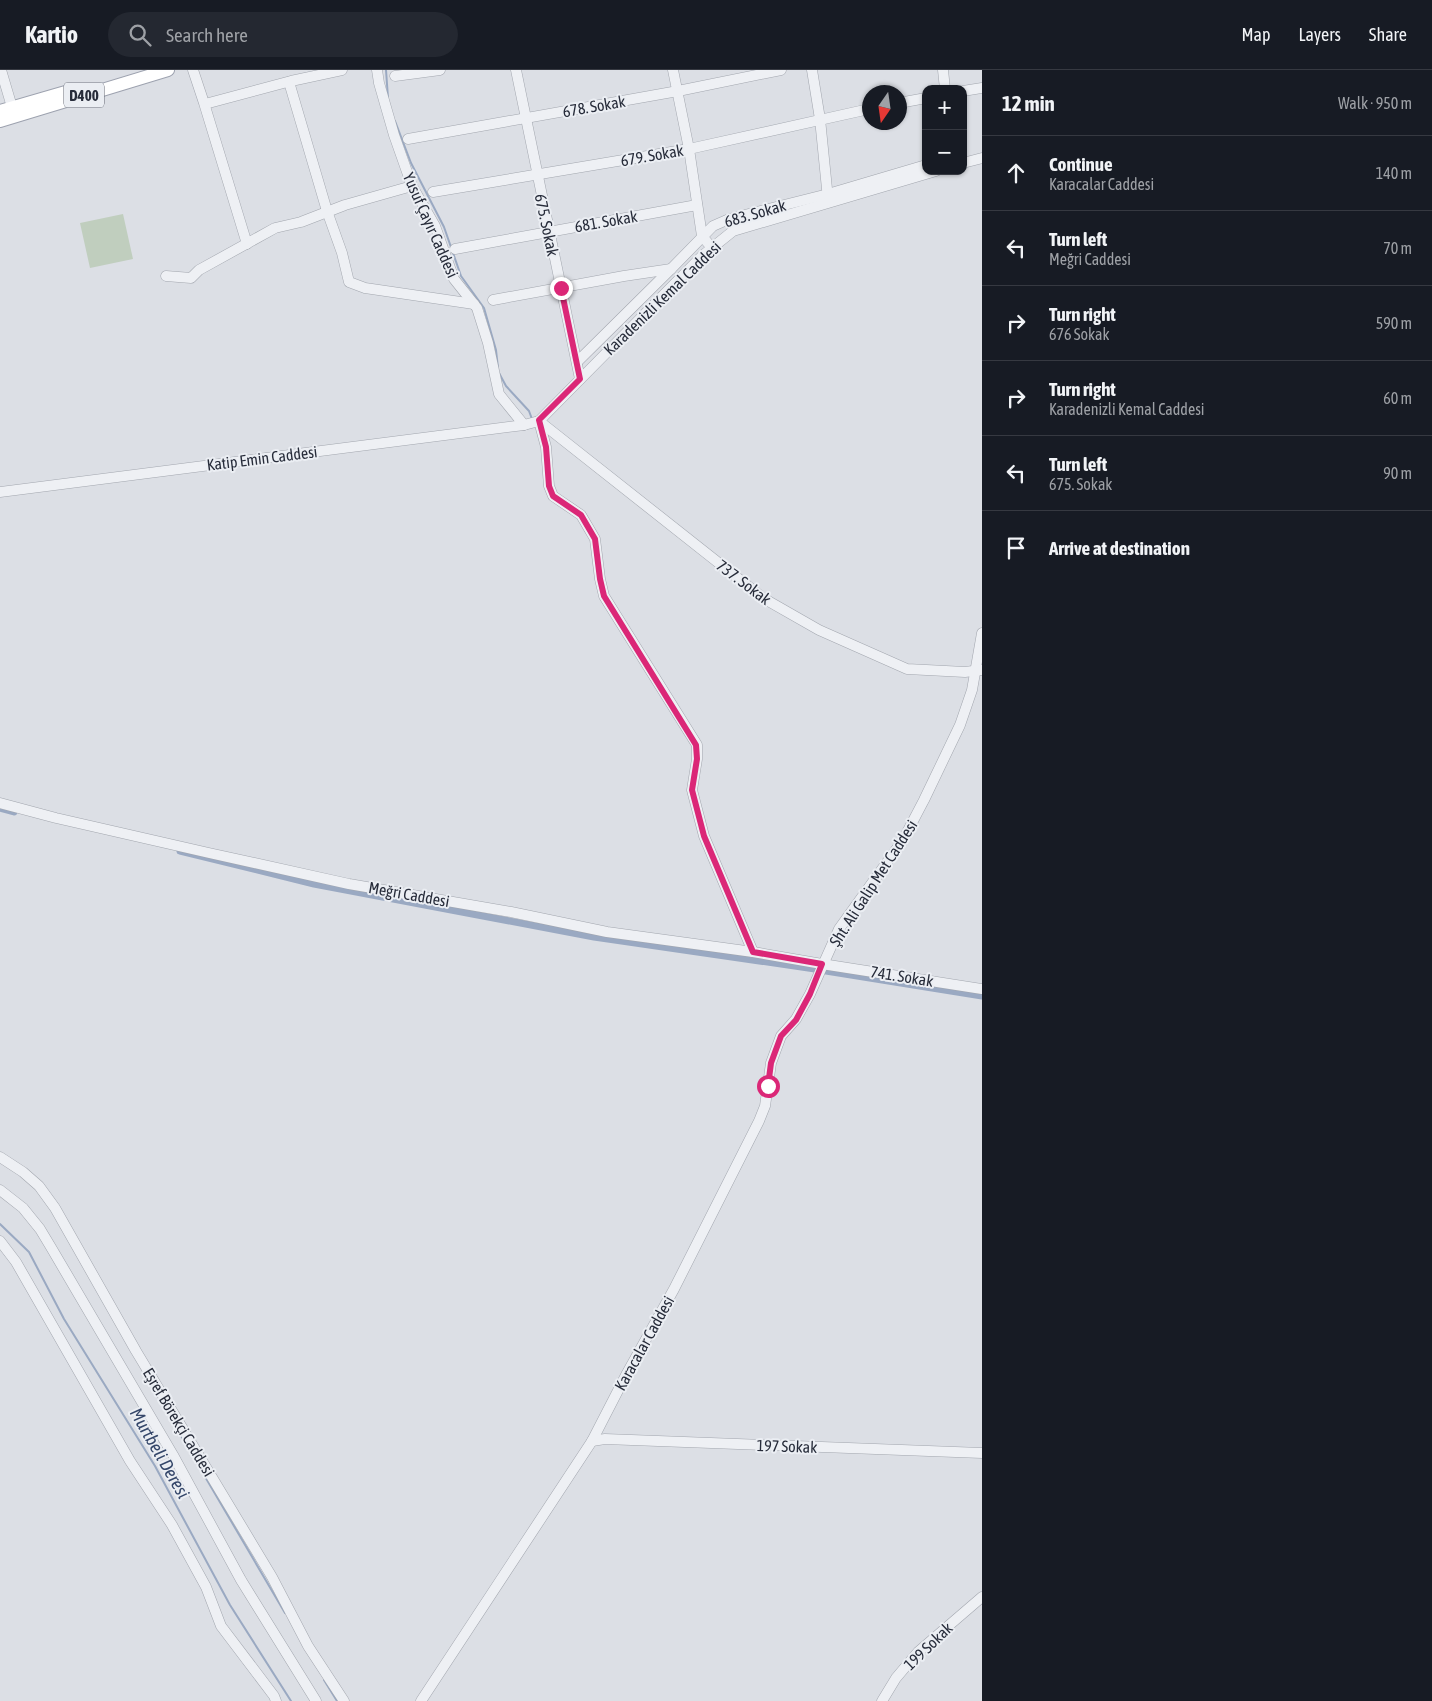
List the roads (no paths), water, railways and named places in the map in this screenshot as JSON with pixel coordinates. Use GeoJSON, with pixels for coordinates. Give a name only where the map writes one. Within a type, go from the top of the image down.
{"type":"FeatureCollection","features":[{"type":"Feature","properties":{"kind":"main road","name":"D400"},"geometry":{"type":"LineString","coordinates":[[6,109],[138,70]]}},
{"type":"Feature","properties":{"kind":"main road","name":"D400"},"geometry":{"type":"LineString","coordinates":[[0,121],[168,70]]}},
{"type":"Feature","properties":{"kind":"street"},"geometry":{"type":"LineString","coordinates":[[1,70],[6,109]]}},
{"type":"Feature","properties":{"kind":"street"},"geometry":{"type":"LineString","coordinates":[[193,70],[246,244]]}},
{"type":"Feature","properties":{"kind":"street"},"geometry":{"type":"LineString","coordinates":[[204,104],[342,70]]}},
{"type":"Feature","properties":{"kind":"street","name":"Yusuf Çayır Caddesi"},"geometry":{"type":"LineString","coordinates":[[376,70],[378,83],[394,135],[412,186],[435,226],[454,279],[477,308],[488,343],[498,394],[533,422]]}},
{"type":"Feature","properties":{"kind":"street"},"geometry":{"type":"LineString","coordinates":[[395,76],[440,70]]}},
{"type":"Feature","properties":{"kind":"street","name":"675. Sokak"},"geometry":{"type":"LineString","coordinates":[[516,70],[580,379]]}},
{"type":"Feature","properties":{"kind":"street"},"geometry":{"type":"LineString","coordinates":[[673,70],[689,149],[702,236],[712,248]]}},
{"type":"Feature","properties":{"kind":"street","name":"678. Sokak"},"geometry":{"type":"LineString","coordinates":[[408,139],[678,91],[781,70]]}},
{"type":"Feature","properties":{"kind":"street"},"geometry":{"type":"LineString","coordinates":[[812,70],[820,119],[828,198]]}},
{"type":"Feature","properties":{"kind":"street"},"geometry":{"type":"LineString","coordinates":[[943,70],[945,85]]}},
{"type":"Feature","properties":{"kind":"street"},"geometry":{"type":"LineString","coordinates":[[289,82],[327,211],[342,253],[349,282],[365,288],[474,304]]}},
{"type":"Feature","properties":{"kind":"street"},"geometry":{"type":"LineString","coordinates":[[967,90],[982,88]]}},
{"type":"Feature","properties":{"kind":"street"},"geometry":{"type":"LineString","coordinates":[[907,102],[922,99]]}},
{"type":"Feature","properties":{"kind":"street","name":"679. Sokak"},"geometry":{"type":"LineString","coordinates":[[433,192],[689,149],[862,111]]}},
{"type":"Feature","properties":{"kind":"street"},"geometry":{"type":"LineString","coordinates":[[967,162],[982,158]]}},
{"type":"Feature","properties":{"kind":"street","name":"683. Sokak"},"geometry":{"type":"LineString","coordinates":[[577,362],[713,226],[730,219],[828,198],[922,167]]}},
{"type":"Feature","properties":{"kind":"street","name":"Karadenizli Kemal Caddesi"},"geometry":{"type":"LineString","coordinates":[[533,422],[580,379],[702,256],[733,231],[828,198],[922,174]]}},
{"type":"Feature","properties":{"kind":"street"},"geometry":{"type":"LineString","coordinates":[[166,276],[191,278],[199,270],[276,228],[301,222],[327,211],[412,186]]}},
{"type":"Feature","properties":{"kind":"street","name":"681. Sokak"},"geometry":{"type":"LineString","coordinates":[[455,249],[697,205]]}},
{"type":"Feature","properties":{"kind":"street"},"geometry":{"type":"LineString","coordinates":[[493,300],[672,269]]}},
{"type":"Feature","properties":{"kind":"street"},"geometry":{"type":"LineString","coordinates":[[533,422],[546,447],[549,486],[553,496],[581,515],[595,539],[604,596],[696,745],[697,759],[692,790],[704,836],[753,952]]}},
{"type":"Feature","properties":{"kind":"street","name":"Katip Emin Caddesi"},"geometry":{"type":"LineString","coordinates":[[0,492],[533,422]]}},
{"type":"Feature","properties":{"kind":"street","name":"737. Sokak"},"geometry":{"type":"LineString","coordinates":[[533,422],[763,598],[811,626],[907,669],[965,672],[979,670]]}},
{"type":"Feature","properties":{"kind":"street","name":"Şht. Ali Galip Met Caddesi"},"geometry":{"type":"LineString","coordinates":[[822,964],[840,929],[903,840],[924,800],[960,725],[979,670],[982,633]]}},
{"type":"Feature","properties":{"kind":"street","name":"Meğri Caddesi"},"geometry":{"type":"LineString","coordinates":[[0,803],[56,818],[348,884],[503,911],[607,932],[753,952],[822,964]]}},
{"type":"Feature","properties":{"kind":"street","name":"741. Sokak"},"geometry":{"type":"LineString","coordinates":[[822,964],[982,989]]}},
{"type":"Feature","properties":{"kind":"street","name":"Karacalar Caddesi"},"geometry":{"type":"LineString","coordinates":[[420,1701],[592,1441],[745,1151],[765,1106],[771,1063],[781,1036],[796,1020],[810,994],[822,964]]}},
{"type":"Feature","properties":{"kind":"street","name":"Eşref Börekçi Caddesi"},"geometry":{"type":"LineString","coordinates":[[0,1158],[23,1172],[39,1186],[55,1208],[136,1351],[272,1577],[308,1646],[344,1701]]}},
{"type":"Feature","properties":{"kind":"street"},"geometry":{"type":"LineString","coordinates":[[0,1190],[23,1208],[40,1229],[173,1455],[241,1580],[316,1701]]}},
{"type":"Feature","properties":{"kind":"street"},"geometry":{"type":"LineString","coordinates":[[0,1241],[16,1262],[130,1461],[172,1525],[206,1588],[219,1622],[276,1701]]}},
{"type":"Feature","properties":{"kind":"street","name":"197 Sokak"},"geometry":{"type":"LineString","coordinates":[[592,1441],[605,1439],[982,1453]]}},
{"type":"Feature","properties":{"kind":"street","name":"199 Sokak"},"geometry":{"type":"LineString","coordinates":[[882,1701],[896,1678],[918,1652],[982,1597]]}},
{"type":"Feature","properties":{"kind":"waterway"},"geometry":{"type":"LineString","coordinates":[[386,70],[388,98]]}},
{"type":"Feature","properties":{"kind":"waterway"},"geometry":{"type":"LineString","coordinates":[[395,121],[411,163],[444,227],[461,276],[484,308],[496,350],[498,368]]}},
{"type":"Feature","properties":{"kind":"waterway"},"geometry":{"type":"LineString","coordinates":[[499,373],[506,386],[529,411],[532,419]]}},
{"type":"Feature","properties":{"kind":"waterway"},"geometry":{"type":"LineString","coordinates":[[0,808],[14,812]]}},
{"type":"Feature","properties":{"kind":"waterway"},"geometry":{"type":"LineString","coordinates":[[180,851],[314,884],[594,937],[815,969]]}},
{"type":"Feature","properties":{"kind":"waterway"},"geometry":{"type":"LineString","coordinates":[[826,971],[982,996]]}},
{"type":"Feature","properties":{"kind":"waterway","name":"Murtbeli Deresi"},"geometry":{"type":"LineString","coordinates":[[0,1224],[29,1252],[64,1319],[155,1466],[230,1605],[291,1701]]}},
{"type":"Feature","properties":{"kind":"waterway"},"geometry":{"type":"LineString","coordinates":[[170,1417],[285,1613]]}},
{"type":"Feature","properties":{"kind":"waterway"},"geometry":{"type":"LineString","coordinates":[[324,1680],[337,1701]]}}]}
